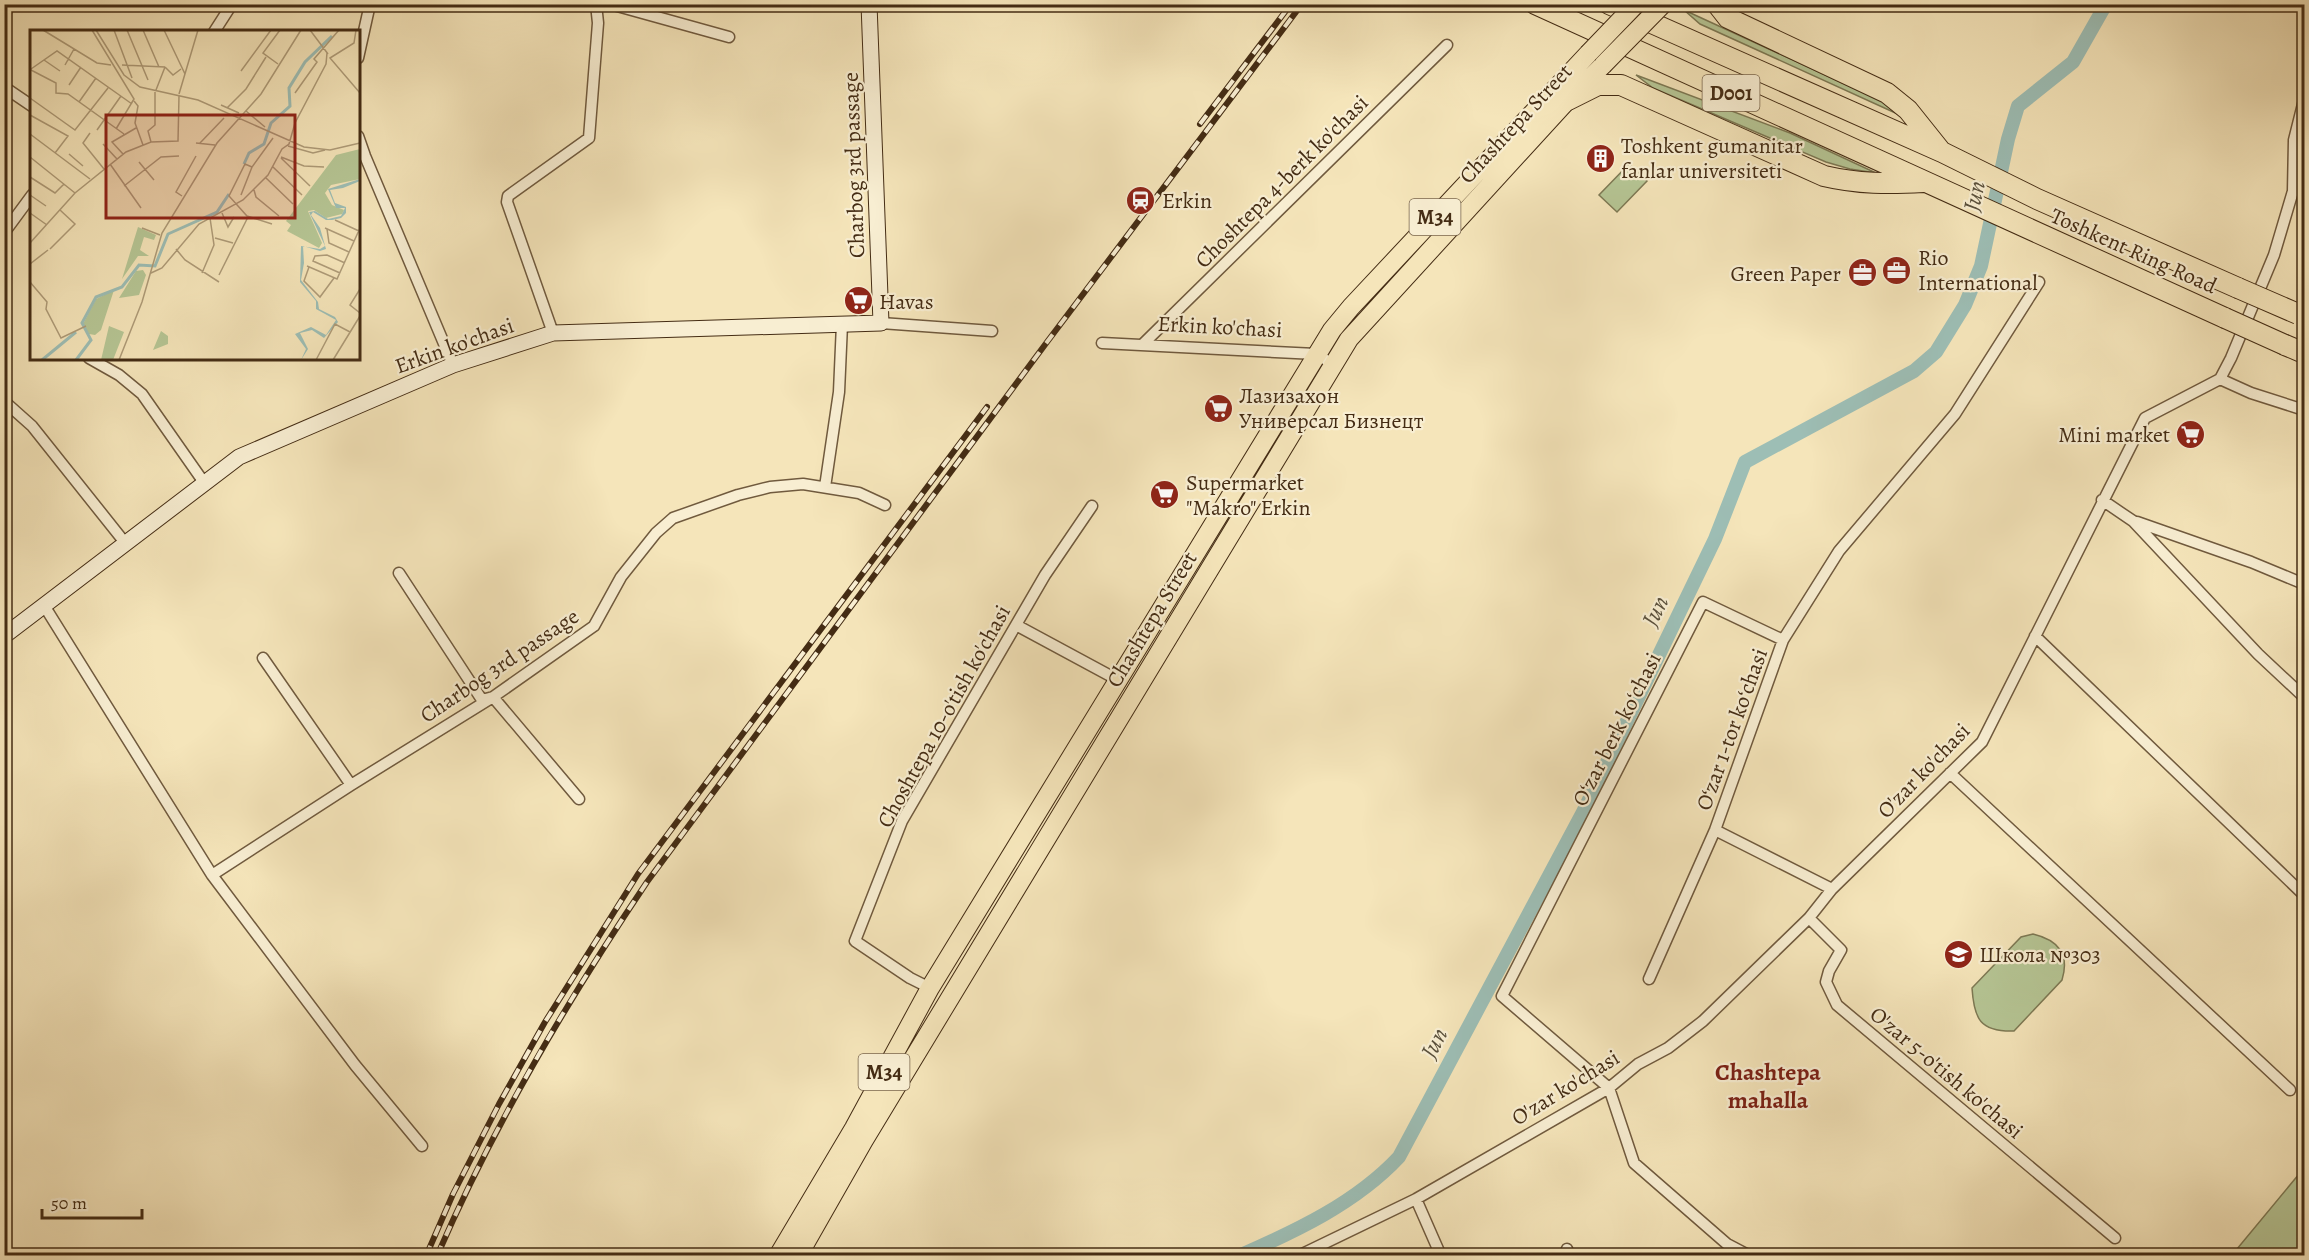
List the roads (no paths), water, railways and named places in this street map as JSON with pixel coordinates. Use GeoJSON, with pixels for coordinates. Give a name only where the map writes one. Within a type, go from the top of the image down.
{"type":"FeatureCollection","features":[{"type":"Feature","properties":{"kind":"highway","name":"D001"},"geometry":{"type":"LineString","coordinates":[[1535,4],[1928,181]]}},
{"type":"Feature","properties":{"kind":"highway","name":"D001"},"geometry":{"type":"LineString","coordinates":[[1609,4],[1942,152]]}},
{"type":"Feature","properties":{"kind":"highway"},"geometry":{"type":"LineString","coordinates":[[1702,4],[1722,11],[1887,93],[1908,110],[1942,152]]}},
{"type":"Feature","properties":{"kind":"highway"},"geometry":{"type":"LineString","coordinates":[[1568,100],[1598,85],[1621,86],[1824,176],[1849,182],[1876,184],[1928,181]]}},
{"type":"Feature","properties":{"kind":"highway","name":"Toshkent Ring Road"},"geometry":{"type":"LineString","coordinates":[[1942,152],[2037,199],[2301,316]]}},
{"type":"Feature","properties":{"kind":"highway","name":"Toshkent Ring Road"},"geometry":{"type":"LineString","coordinates":[[1928,181],[2304,353]]}},
{"type":"Feature","properties":{"kind":"main road","name":"Charbog 3rd passage"},"geometry":{"type":"LineString","coordinates":[[869,4],[881,323]]}},
{"type":"Feature","properties":{"kind":"main road","name":"Chashtepa Street"},"geometry":{"type":"LineString","coordinates":[[798,1256],[864,1140],[1333,364],[1366,319],[1568,100],[1636,4]]}},
{"type":"Feature","properties":{"kind":"main road","name":"Chashtepa Street"},"geometry":{"type":"LineString","coordinates":[[778,1256],[854,1128],[930,988],[1316,354],[1351,307],[1596,59],[1663,4]]}},
{"type":"Feature","properties":{"kind":"main road","name":"Erkin ko'chasi"},"geometry":{"type":"LineString","coordinates":[[4,636],[240,457],[453,365],[553,333],[881,323]]}},
{"type":"Feature","properties":{"kind":"main road"},"geometry":{"type":"LineString","coordinates":[[991,890],[1009,900]]}},
{"type":"Feature","properties":{"kind":"street"},"geometry":{"type":"LineString","coordinates":[[4,14],[11,4]]}},
{"type":"Feature","properties":{"kind":"street"},"geometry":{"type":"LineString","coordinates":[[215,30],[232,4]]}},
{"type":"Feature","properties":{"kind":"street"},"geometry":{"type":"LineString","coordinates":[[360,49],[370,4]]}},
{"type":"Feature","properties":{"kind":"street"},"geometry":{"type":"LineString","coordinates":[[553,333],[507,202],[508,196],[589,138],[598,23],[596,4]]}},
{"type":"Feature","properties":{"kind":"street"},"geometry":{"type":"LineString","coordinates":[[610,4],[729,37]]}},
{"type":"Feature","properties":{"kind":"street","name":"Choshtepa 4-berk ko'chasi"},"geometry":{"type":"LineString","coordinates":[[1142,345],[1447,45]]}},
{"type":"Feature","properties":{"kind":"street"},"geometry":{"type":"LineString","coordinates":[[4,87],[30,105]]}},
{"type":"Feature","properties":{"kind":"street"},"geometry":{"type":"LineString","coordinates":[[2304,100],[2294,140],[2293,191],[2277,245],[2220,379],[2251,393],[2304,410]]}},
{"type":"Feature","properties":{"kind":"street"},"geometry":{"type":"LineString","coordinates":[[362,158],[453,365]]}},
{"type":"Feature","properties":{"kind":"street"},"geometry":{"type":"LineString","coordinates":[[4,233],[30,198]]}},
{"type":"Feature","properties":{"kind":"street"},"geometry":{"type":"LineString","coordinates":[[1783,640],[1839,551],[1955,414],[2039,282]]}},
{"type":"Feature","properties":{"kind":"street","name":"Erkin ko'chasi"},"geometry":{"type":"LineString","coordinates":[[881,323],[992,332]]}},
{"type":"Feature","properties":{"kind":"street"},"geometry":{"type":"LineString","coordinates":[[825,487],[839,392],[842,324]]}},
{"type":"Feature","properties":{"kind":"street","name":"Erkin ko'chasi"},"geometry":{"type":"LineString","coordinates":[[1102,343],[1316,354],[1333,364]]}},
{"type":"Feature","properties":{"kind":"street"},"geometry":{"type":"LineString","coordinates":[[93,360],[119,375],[142,394],[205,484]]}},
{"type":"Feature","properties":{"kind":"street","name":"O'zar ko'chasi"},"geometry":{"type":"LineString","coordinates":[[1298,1256],[1416,1199],[1609,1088],[1638,1064],[1668,1048],[1703,1021],[1809,918],[1832,889],[1982,742],[2145,418],[2220,379]]}},
{"type":"Feature","properties":{"kind":"street"},"geometry":{"type":"LineString","coordinates":[[4,401],[32,426],[126,544]]}},
{"type":"Feature","properties":{"kind":"street","name":"Chаrbog 3rd passage"},"geometry":{"type":"LineString","coordinates":[[212,875],[493,697],[594,626],[621,577],[656,533],[674,518],[738,495],[770,487],[804,484],[858,493],[885,505]]}},
{"type":"Feature","properties":{"kind":"street"},"geometry":{"type":"LineString","coordinates":[[2102,500],[2133,521],[2258,654],[2304,697]]}},
{"type":"Feature","properties":{"kind":"street","name":"Choshtepa 10-o'tish ko'chasi"},"geometry":{"type":"LineString","coordinates":[[930,988],[910,978],[855,941],[902,821],[1045,575],[1092,506]]}},
{"type":"Feature","properties":{"kind":"street"},"geometry":{"type":"LineString","coordinates":[[2133,521],[2251,562],[2304,584]]}},
{"type":"Feature","properties":{"kind":"street"},"geometry":{"type":"LineString","coordinates":[[399,573],[482,700],[493,697],[579,799]]}},
{"type":"Feature","properties":{"kind":"street","name":"Oʻzar berk koʻchasi"},"geometry":{"type":"LineString","coordinates":[[1609,1088],[1502,996],[1703,602],[1783,640]]}},
{"type":"Feature","properties":{"kind":"street"},"geometry":{"type":"LineString","coordinates":[[45,607],[212,875],[356,1065],[422,1146]]}},
{"type":"Feature","properties":{"kind":"street"},"geometry":{"type":"LineString","coordinates":[[1016,626],[1118,680]]}},
{"type":"Feature","properties":{"kind":"street"},"geometry":{"type":"LineString","coordinates":[[2035,636],[2304,895]]}},
{"type":"Feature","properties":{"kind":"street","name":"O‘zar 1-tor koʻchasi"},"geometry":{"type":"LineString","coordinates":[[1649,979],[1715,831],[1783,640]]}},
{"type":"Feature","properties":{"kind":"street"},"geometry":{"type":"LineString","coordinates":[[262,658],[351,785]]}},
{"type":"Feature","properties":{"kind":"street"},"geometry":{"type":"LineString","coordinates":[[1950,773],[2290,1090]]}},
{"type":"Feature","properties":{"kind":"street","name":"O‘zar 1-tor koʻchasi"},"geometry":{"type":"LineString","coordinates":[[1715,831],[1832,889]]}},
{"type":"Feature","properties":{"kind":"street","name":"O'zar 5-o'tish ko'chasi"},"geometry":{"type":"LineString","coordinates":[[1809,918],[1841,950],[1829,971],[1826,982],[1837,1005],[2115,1238]]}},
{"type":"Feature","properties":{"kind":"street"},"geometry":{"type":"LineString","coordinates":[[1609,1088],[1634,1163],[1732,1252],[1750,1256]]}},
{"type":"Feature","properties":{"kind":"street"},"geometry":{"type":"LineString","coordinates":[[1416,1199],[1441,1256]]}},
{"type":"Feature","properties":{"kind":"waterway","name":"Jun"},"geometry":{"type":"LineString","coordinates":[[1239,1256],[1303,1226],[1345,1202],[1399,1157],[1583,812],[1715,539],[1745,462],[1914,371],[1936,352],[1965,305],[1981,266],[2008,139],[2018,106],[2073,62],[2106,4]]}},
{"type":"Feature","properties":{"kind":"railway"},"geometry":{"type":"LineString","coordinates":[[1200,124],[1291,4]]}},
{"type":"Feature","properties":{"kind":"railway"},"geometry":{"type":"LineString","coordinates":[[437,1256],[459,1207],[533,1064],[588,972],[647,882],[1047,342],[1302,4]]}},
{"type":"Feature","properties":{"kind":"railway"},"geometry":{"type":"LineString","coordinates":[[426,1256],[453,1194],[499,1104],[545,1022],[638,874],[987,407]]}},
{"type":"Feature","properties":{"kind":"place","name":"Toshkent gumanitar fanlar universiteti"},"geometry":{"type":"Point","coordinates":[1600,158]}},
{"type":"Feature","properties":{"kind":"place","name":"Erkin"},"geometry":{"type":"Point","coordinates":[1141,200]}},
{"type":"Feature","properties":{"kind":"place","name":"Rio International"},"geometry":{"type":"Point","coordinates":[1897,270]}},
{"type":"Feature","properties":{"kind":"place","name":"Green Paper"},"geometry":{"type":"Point","coordinates":[1862,273]}},
{"type":"Feature","properties":{"kind":"place","name":"Havas"},"geometry":{"type":"Point","coordinates":[858,301]}},
{"type":"Feature","properties":{"kind":"place","name":"Лазизахон Универсал Бизнецт"},"geometry":{"type":"Point","coordinates":[1218,408]}},
{"type":"Feature","properties":{"kind":"place","name":"Mini market"},"geometry":{"type":"Point","coordinates":[2191,434]}},
{"type":"Feature","properties":{"kind":"place","name":"Supermarket \"Makro\" Erkin"},"geometry":{"type":"Point","coordinates":[1165,495]}},
{"type":"Feature","properties":{"kind":"place","name":"Школа №303"},"geometry":{"type":"Point","coordinates":[1958,954]}},
{"type":"Feature","properties":{"kind":"district","name":"Chashtepa mahalla"},"geometry":{"type":"Point","coordinates":[1768,1086]}}]}
